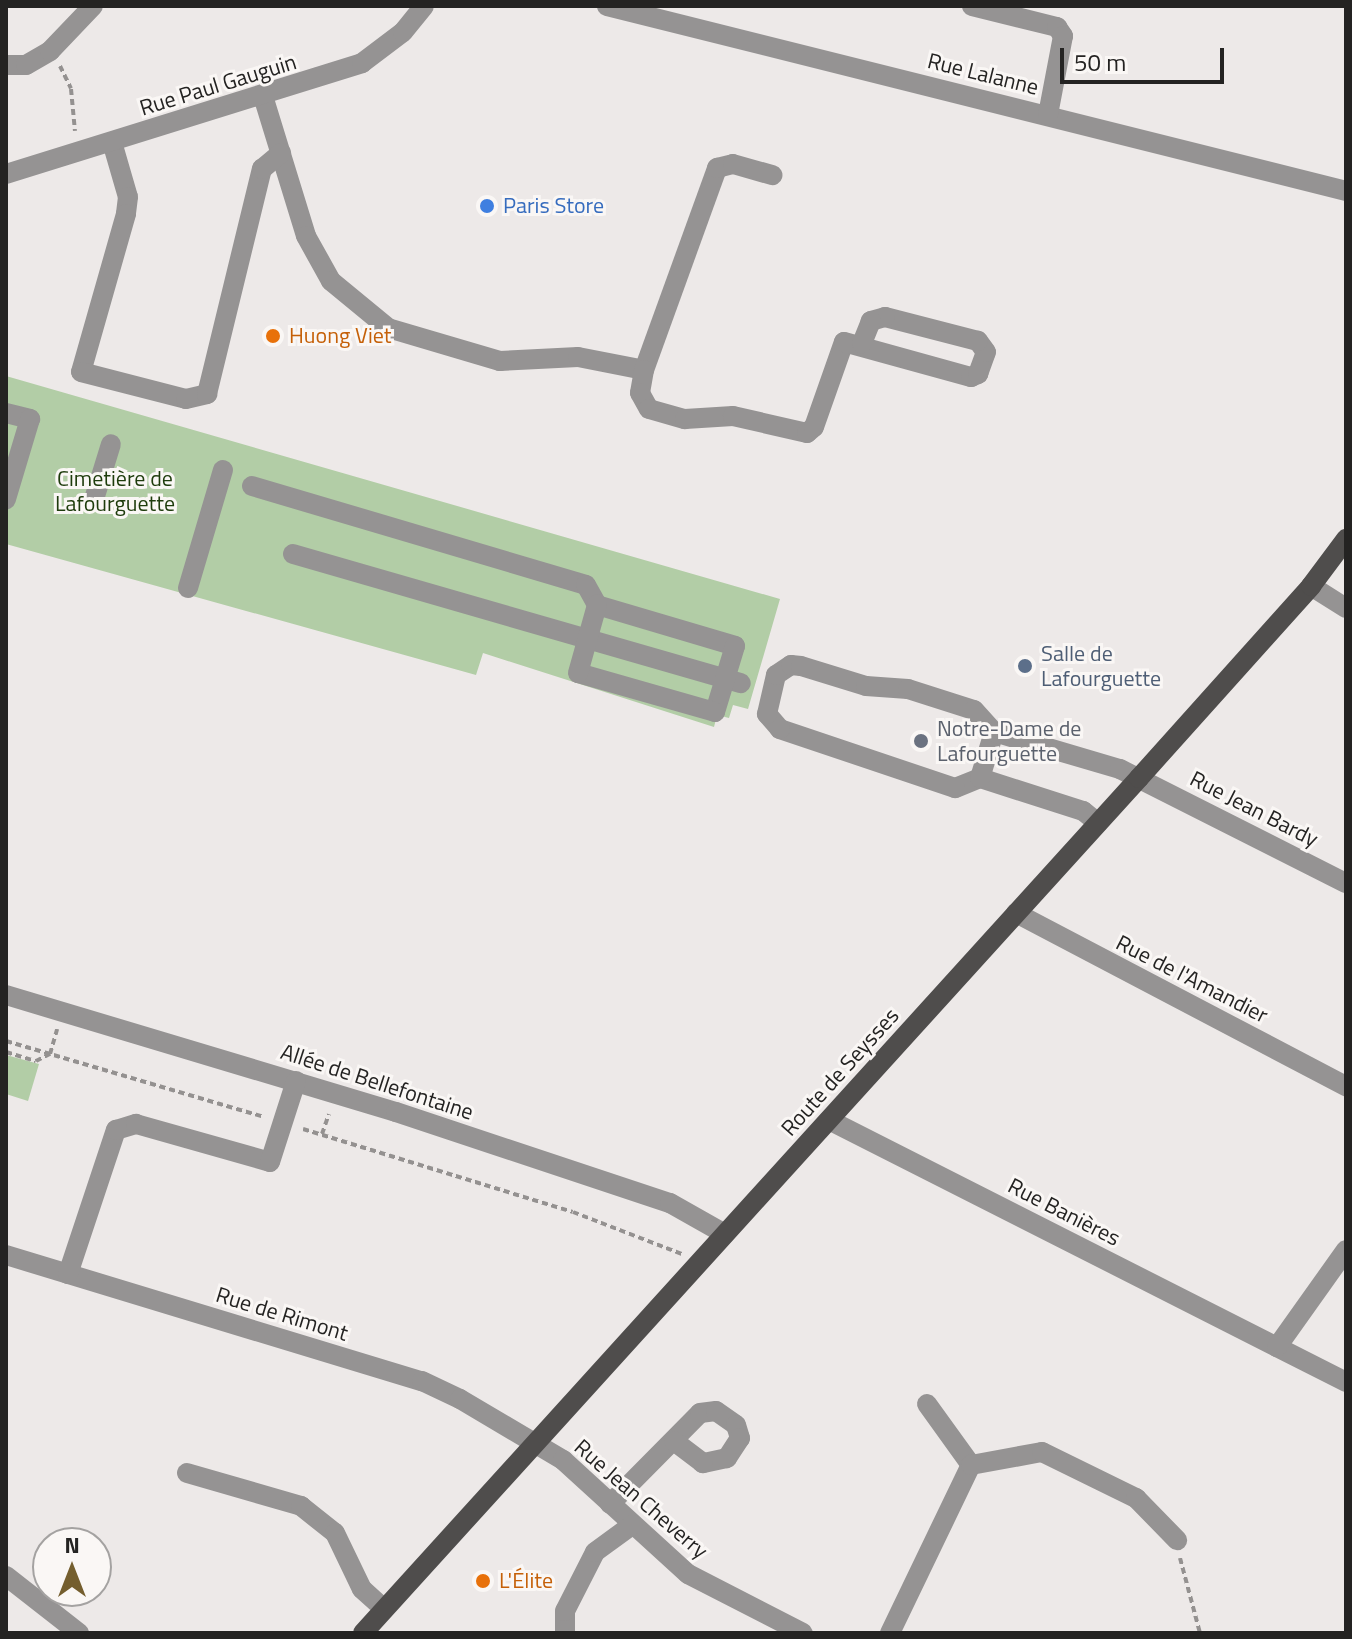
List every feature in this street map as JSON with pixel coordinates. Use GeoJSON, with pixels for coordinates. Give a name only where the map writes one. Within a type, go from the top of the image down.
{"type":"FeatureCollection","features":[{"type":"Feature","properties":{"kind":"main road","name":"Route de Seysses"},"geometry":{"type":"LineString","coordinates":[[363,1633],[1139,778],[1311,586],[1346,539]]}},
{"type":"Feature","properties":{"kind":"street"},"geometry":{"type":"LineString","coordinates":[[6,65],[26,65],[50,51],[93,6]]}},
{"type":"Feature","properties":{"kind":"street","name":"Rue Paul Gauguin"},"geometry":{"type":"LineString","coordinates":[[6,174],[362,63],[403,32],[424,6]]}},
{"type":"Feature","properties":{"kind":"street","name":"Rue Lalanne"},"geometry":{"type":"LineString","coordinates":[[607,6],[1346,191]]}},
{"type":"Feature","properties":{"kind":"street"},"geometry":{"type":"LineString","coordinates":[[972,6],[1057,27],[1063,36],[1048,115]]}},
{"type":"Feature","properties":{"kind":"street"},"geometry":{"type":"LineString","coordinates":[[263,96],[306,236],[331,281],[388,328],[500,361],[578,357],[644,370]]}},
{"type":"Feature","properties":{"kind":"street"},"geometry":{"type":"LineString","coordinates":[[103,144],[127,206],[81,372],[186,399],[207,394],[262,169],[281,153]]}},
{"type":"Feature","properties":{"kind":"street"},"geometry":{"type":"LineString","coordinates":[[772,175],[733,164],[717,168],[644,370],[640,393],[649,409],[685,419],[733,416],[807,433],[814,427],[840,346],[862,343],[971,377],[978,374],[986,352],[978,341],[885,317],[871,321],[862,343]]}},
{"type":"Feature","properties":{"kind":"street"},"geometry":{"type":"LineString","coordinates":[[6,413],[30,419],[6,499]]}},
{"type":"Feature","properties":{"kind":"street"},"geometry":{"type":"LineString","coordinates":[[95,496],[111,444]]}},
{"type":"Feature","properties":{"kind":"street"},"geometry":{"type":"LineString","coordinates":[[188,588],[223,470]]}},
{"type":"Feature","properties":{"kind":"street"},"geometry":{"type":"LineString","coordinates":[[252,486],[586,585],[597,605],[578,673],[715,712],[733,680],[735,646],[597,605]]}},
{"type":"Feature","properties":{"kind":"street"},"geometry":{"type":"LineString","coordinates":[[293,554],[733,680]]}},
{"type":"Feature","properties":{"kind":"street"},"geometry":{"type":"LineString","coordinates":[[1311,586],[1346,608]]}},
{"type":"Feature","properties":{"kind":"street"},"geometry":{"type":"LineString","coordinates":[[980,778],[994,732],[974,710],[908,689],[866,686],[791,665],[781,669],[773,683],[767,714],[780,729],[955,788],[980,778],[1083,811],[1098,823]]}},
{"type":"Feature","properties":{"kind":"street","name":"Rue Jean Bardy"},"geometry":{"type":"LineString","coordinates":[[994,732],[1139,778],[1346,883]]}},
{"type":"Feature","properties":{"kind":"street","name":"Rue de l'Amandier"},"geometry":{"type":"LineString","coordinates":[[1016,913],[1346,1086]]}},
{"type":"Feature","properties":{"kind":"street","name":"Allée de Bellefontaine"},"geometry":{"type":"LineString","coordinates":[[6,995],[296,1081],[670,1203],[725,1234]]}},
{"type":"Feature","properties":{"kind":"street"},"geometry":{"type":"LineString","coordinates":[[68,1274],[116,1130],[136,1124],[270,1162],[296,1081]]}},
{"type":"Feature","properties":{"kind":"street","name":"Rue Banières"},"geometry":{"type":"LineString","coordinates":[[829,1120],[1346,1382]]}},
{"type":"Feature","properties":{"kind":"street"},"geometry":{"type":"LineString","coordinates":[[1277,1347],[1346,1250]]}},
{"type":"Feature","properties":{"kind":"street","name":"Rue de Rimont"},"geometry":{"type":"LineString","coordinates":[[6,1255],[422,1381],[534,1444]]}},
{"type":"Feature","properties":{"kind":"street"},"geometry":{"type":"LineString","coordinates":[[927,1404],[971,1465]]}},
{"type":"Feature","properties":{"kind":"street"},"geometry":{"type":"LineString","coordinates":[[610,1504],[674,1441]]}},
{"type":"Feature","properties":{"kind":"street","name":"Rue Jean Cheverry"},"geometry":{"type":"LineString","coordinates":[[534,1444],[563,1460],[688,1574],[803,1633]]}},
{"type":"Feature","properties":{"kind":"street"},"geometry":{"type":"LineString","coordinates":[[971,1465],[1042,1452],[1136,1498],[1177,1540]]}},
{"type":"Feature","properties":{"kind":"street"},"geometry":{"type":"LineString","coordinates":[[890,1633],[971,1465]]}},
{"type":"Feature","properties":{"kind":"street"},"geometry":{"type":"LineString","coordinates":[[187,1473],[301,1506],[335,1533],[362,1589],[384,1609]]}},
{"type":"Feature","properties":{"kind":"street"},"geometry":{"type":"LineString","coordinates":[[565,1633],[565,1611],[595,1552],[632,1525]]}},
{"type":"Feature","properties":{"kind":"street"},"geometry":{"type":"LineString","coordinates":[[6,1576],[79,1633]]}},
{"type":"Feature","properties":{"kind":"path"},"geometry":{"type":"LineString","coordinates":[[50,51],[71,89],[75,133],[103,144]]}},
{"type":"Feature","properties":{"kind":"path"},"geometry":{"type":"LineString","coordinates":[[6,1052],[34,1062],[50,1054],[62,1011]]}},
{"type":"Feature","properties":{"kind":"path"},"geometry":{"type":"LineString","coordinates":[[6,1041],[573,1212],[699,1262]]}},
{"type":"Feature","properties":{"kind":"path"},"geometry":{"type":"LineString","coordinates":[[1177,1540],[1200,1633]]}},
{"type":"Feature","properties":{"kind":"green space","name":"Cimetière de Lafourguette"},"geometry":{"type":"Polygon","coordinates":[[[6,376],[780,599],[748,709],[733,705],[729,718],[717,715],[714,727],[483,653],[476,675],[6,544],[6,376]]]}},
{"type":"Feature","properties":{"kind":"green space"},"geometry":{"type":"Polygon","coordinates":[[[6,1055],[39,1064],[28,1101],[6,1094],[6,1055]]]}},
{"type":"Feature","properties":{"kind":"place","name":"Paris Store"},"geometry":{"type":"Point","coordinates":[487,206]}},
{"type":"Feature","properties":{"kind":"place","name":"Huong Viet"},"geometry":{"type":"Point","coordinates":[273,336]}},
{"type":"Feature","properties":{"kind":"place","name":"Salle de Lafourguette"},"geometry":{"type":"Point","coordinates":[1025,666]}},
{"type":"Feature","properties":{"kind":"place","name":"Notre-Dame de Lafourguette"},"geometry":{"type":"Point","coordinates":[921,741]}},
{"type":"Feature","properties":{"kind":"place","name":"L'Élite"},"geometry":{"type":"Point","coordinates":[483,1581]}}]}
